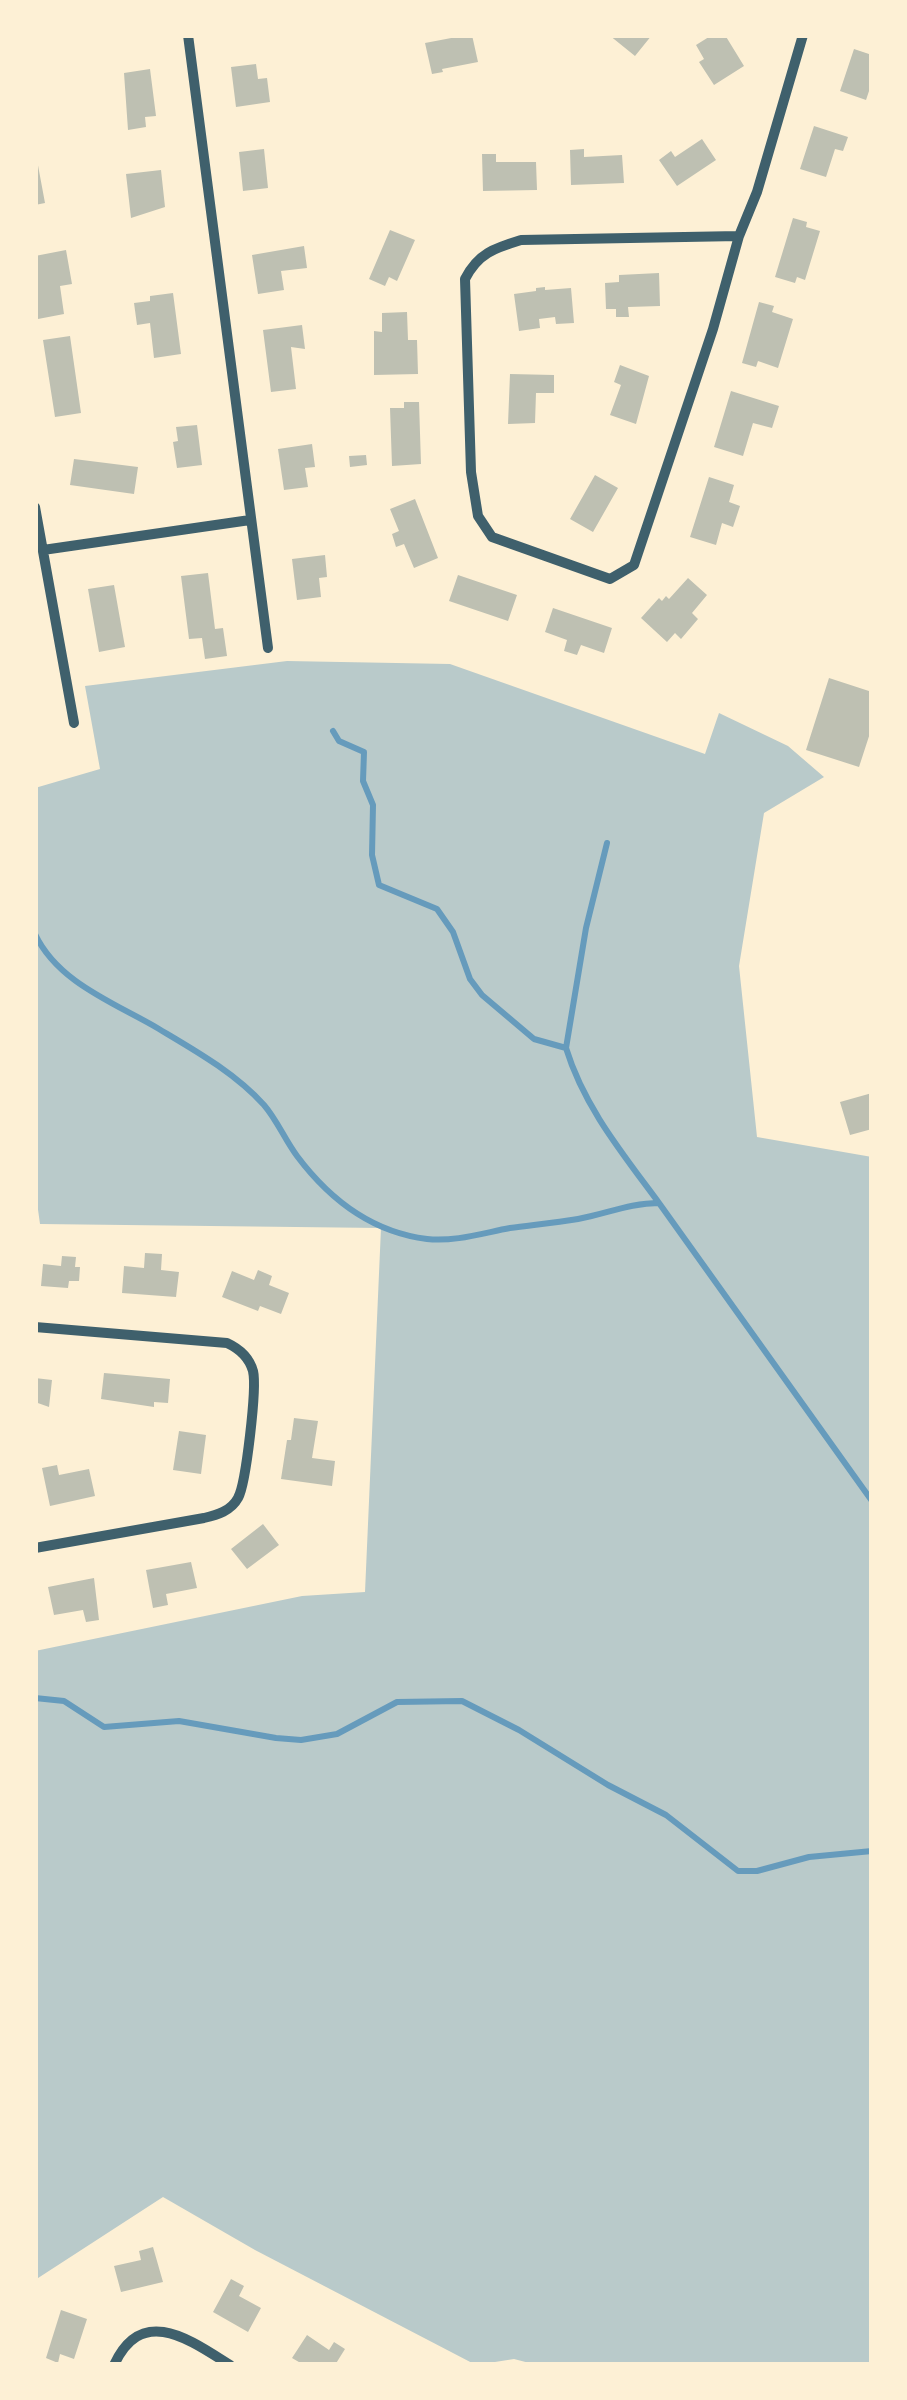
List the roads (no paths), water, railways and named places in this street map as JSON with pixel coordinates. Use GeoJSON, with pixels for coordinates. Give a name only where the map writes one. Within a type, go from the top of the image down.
{"type":"FeatureCollection","features":[{"type":"Feature","properties":{"kind":"street"},"geometry":{"type":"LineString","coordinates":[[188,35],[268,648]]}},
{"type":"Feature","properties":{"kind":"street"},"geometry":{"type":"LineString","coordinates":[[739,236],[522,240],[474,260],[465,279],[470,472],[478,516],[492,538],[610,578],[634,565],[713,329],[739,236],[757,192],[803,35]]}},
{"type":"Feature","properties":{"kind":"street"},"geometry":{"type":"LineString","coordinates":[[35,507],[74,723]]}},
{"type":"Feature","properties":{"kind":"street"},"geometry":{"type":"LineString","coordinates":[[43,550],[250,520]]}},
{"type":"Feature","properties":{"kind":"street"},"geometry":{"type":"LineString","coordinates":[[35,1328],[227,1343],[248,1359],[254,1383],[243,1482],[231,1507],[204,1518],[35,1548]]}},
{"type":"Feature","properties":{"kind":"street"},"geometry":{"type":"LineString","coordinates":[[114,2365],[132,2339],[162,2331],[184,2337],[230,2365]]}},
{"type":"Feature","properties":{"kind":"waterway"},"geometry":{"type":"LineString","coordinates":[[333,731],[339,741],[364,752],[363,781],[373,805],[372,855],[379,885],[437,909],[453,932],[470,979],[482,995],[534,1039],[566,1048],[594,1110],[659,1203]]}},
{"type":"Feature","properties":{"kind":"waterway"},"geometry":{"type":"LineString","coordinates":[[566,1048],[586,928],[607,843]]}},
{"type":"Feature","properties":{"kind":"waterway"},"geometry":{"type":"LineString","coordinates":[[35,934],[45,951],[73,979],[187,1046],[241,1083],[264,1105],[323,1187],[353,1211],[388,1229],[427,1239],[448,1239],[659,1203],[872,1501]]}},
{"type":"Feature","properties":{"kind":"waterway"},"geometry":{"type":"LineString","coordinates":[[35,1698],[64,1701],[104,1727],[179,1721],[301,1740],[337,1734],[397,1702],[462,1701],[666,1815],[738,1871],[757,1871],[809,1857],[872,1851]]}}]}
